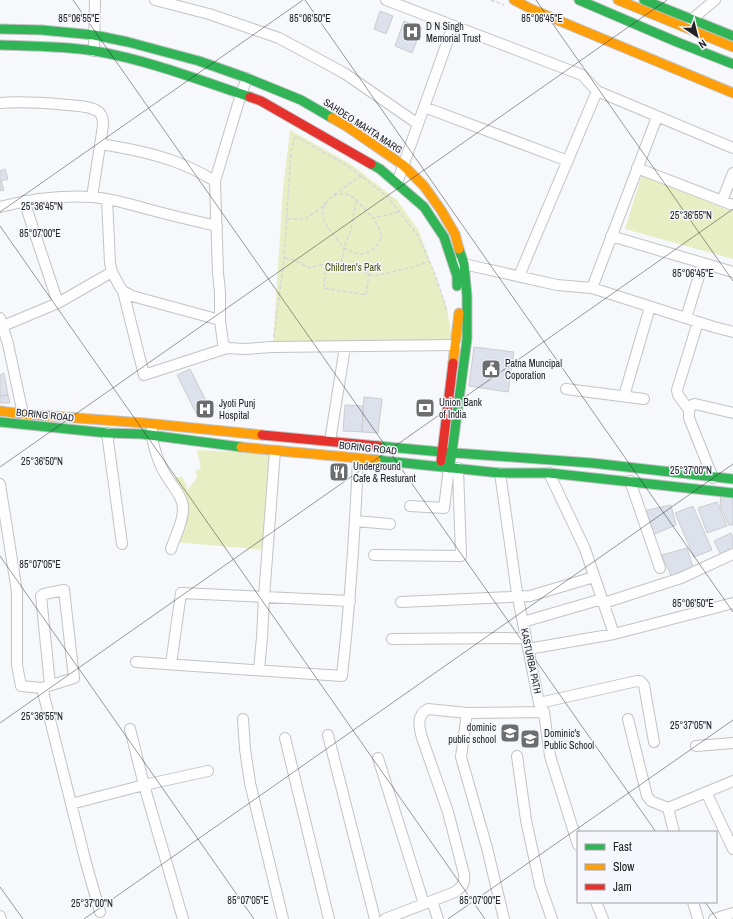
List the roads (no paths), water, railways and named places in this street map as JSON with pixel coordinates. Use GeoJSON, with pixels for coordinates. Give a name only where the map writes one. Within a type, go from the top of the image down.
{"type":"FeatureCollection","features":[{"type":"Feature","properties":{"kind":"street"},"geometry":{"type":"LineString","coordinates":[[94,51],[95,0]]}},
{"type":"Feature","properties":{"kind":"street"},"geometry":{"type":"LineString","coordinates":[[155,0],[209,14],[279,38],[344,73],[418,124]]}},
{"type":"Feature","properties":{"kind":"street"},"geometry":{"type":"LineString","coordinates":[[386,0],[582,75],[596,91],[733,148]]}},
{"type":"Feature","properties":{"kind":"street"},"geometry":{"type":"LineString","coordinates":[[514,0],[539,12],[733,93]]}},
{"type":"Feature","properties":{"kind":"street"},"geometry":{"type":"LineString","coordinates":[[579,0],[733,64]]}},
{"type":"Feature","properties":{"kind":"street"},"geometry":{"type":"LineString","coordinates":[[618,0],[733,47]]}},
{"type":"Feature","properties":{"kind":"street"},"geometry":{"type":"LineString","coordinates":[[644,0],[733,36]]}},
{"type":"Feature","properties":{"kind":"street"},"geometry":{"type":"LineString","coordinates":[[691,20],[715,0]]}},
{"type":"Feature","properties":{"kind":"street"},"geometry":{"type":"LineString","coordinates":[[397,183],[453,26]]}},
{"type":"Feature","properties":{"kind":"street","name":"SAHDEO MAHTA MARG"},"geometry":{"type":"LineString","coordinates":[[0,29],[55,31],[94,35],[128,42],[199,61],[247,78],[301,100],[346,126],[404,165],[424,186],[441,210],[455,234],[464,264],[467,296],[467,339],[449,468]]}},
{"type":"Feature","properties":{"kind":"street"},"geometry":{"type":"LineString","coordinates":[[0,46],[47,46],[94,51],[174,71],[261,101],[380,168],[424,207],[444,237],[457,276],[460,314],[442,452],[449,468],[461,556],[374,555]]}},
{"type":"Feature","properties":{"kind":"street"},"geometry":{"type":"LineString","coordinates":[[227,348],[223,343],[220,320],[215,181],[247,78]]}},
{"type":"Feature","properties":{"kind":"street"},"geometry":{"type":"LineString","coordinates":[[520,276],[596,91]]}},
{"type":"Feature","properties":{"kind":"street"},"geometry":{"type":"LineString","coordinates":[[0,103],[40,102],[80,106],[93,109],[100,113],[103,119],[103,126],[92,197]]}},
{"type":"Feature","properties":{"kind":"street"},"geometry":{"type":"LineString","coordinates":[[424,107],[568,161]]}},
{"type":"Feature","properties":{"kind":"street"},"geometry":{"type":"LineString","coordinates":[[592,288],[657,116]]}},
{"type":"Feature","properties":{"kind":"street"},"geometry":{"type":"LineString","coordinates":[[100,144],[142,152],[176,162],[196,170],[215,181]]}},
{"type":"Feature","properties":{"kind":"street"},"geometry":{"type":"LineString","coordinates":[[637,168],[733,205]]}},
{"type":"Feature","properties":{"kind":"street"},"geometry":{"type":"LineString","coordinates":[[722,201],[733,173]]}},
{"type":"Feature","properties":{"kind":"street"},"geometry":{"type":"LineString","coordinates":[[0,206],[24,201],[58,197],[92,197],[107,199],[217,226]]}},
{"type":"Feature","properties":{"kind":"street"},"geometry":{"type":"LineString","coordinates":[[107,199],[110,263],[117,283],[123,291],[144,375],[227,348],[245,349],[272,347],[456,345]]}},
{"type":"Feature","properties":{"kind":"street"},"geometry":{"type":"LineString","coordinates":[[24,201],[58,303]]}},
{"type":"Feature","properties":{"kind":"street"},"geometry":{"type":"LineString","coordinates":[[611,236],[733,272]]}},
{"type":"Feature","properties":{"kind":"street"},"geometry":{"type":"LineString","coordinates":[[452,261],[556,284],[592,288],[733,332]]}},
{"type":"Feature","properties":{"kind":"street"},"geometry":{"type":"LineString","coordinates":[[686,318],[703,263]]}},
{"type":"Feature","properties":{"kind":"street"},"geometry":{"type":"LineString","coordinates":[[23,414],[12,360],[2,327],[58,303],[112,272]]}},
{"type":"Feature","properties":{"kind":"street"},"geometry":{"type":"LineString","coordinates":[[123,291],[132,296],[220,320]]}},
{"type":"Feature","properties":{"kind":"street"},"geometry":{"type":"LineString","coordinates":[[624,396],[650,306]]}},
{"type":"Feature","properties":{"kind":"street"},"geometry":{"type":"LineString","coordinates":[[698,322],[677,390],[678,395],[689,410],[689,418],[713,478]]}},
{"type":"Feature","properties":{"kind":"street"},"geometry":{"type":"LineString","coordinates":[[330,441],[345,347]]}},
{"type":"Feature","properties":{"kind":"street"},"geometry":{"type":"LineString","coordinates":[[566,389],[644,399]]}},
{"type":"Feature","properties":{"kind":"street"},"geometry":{"type":"LineString","coordinates":[[689,410],[695,404],[733,413]]}},
{"type":"Feature","properties":{"kind":"street"},"geometry":{"type":"LineString","coordinates":[[0,411],[442,452],[592,462],[713,478],[733,479]]}},
{"type":"Feature","properties":{"kind":"street","name":"BORING ROAD"},"geometry":{"type":"LineString","coordinates":[[0,422],[107,433],[151,435],[275,451],[329,455],[500,473],[549,473],[733,493]]}},
{"type":"Feature","properties":{"kind":"street"},"geometry":{"type":"LineString","coordinates":[[152,424],[151,435],[163,471],[183,504],[184,510],[171,549]]}},
{"type":"Feature","properties":{"kind":"street"},"geometry":{"type":"LineString","coordinates":[[107,433],[122,544]]}},
{"type":"Feature","properties":{"kind":"street"},"geometry":{"type":"LineString","coordinates":[[259,670],[275,451]]}},
{"type":"Feature","properties":{"kind":"street"},"geometry":{"type":"LineString","coordinates":[[136,662],[342,676],[350,600],[358,459]]}},
{"type":"Feature","properties":{"kind":"street"},"geometry":{"type":"LineString","coordinates":[[410,506],[444,508],[449,468]]}},
{"type":"Feature","properties":{"kind":"street","name":"KASTURBA PATH"},"geometry":{"type":"LineString","coordinates":[[500,473],[518,596],[528,649],[542,707],[550,756],[577,842]]}},
{"type":"Feature","properties":{"kind":"street"},"geometry":{"type":"LineString","coordinates":[[549,473],[585,549],[614,634]]}},
{"type":"Feature","properties":{"kind":"street"},"geometry":{"type":"LineString","coordinates":[[630,481],[660,568]]}},
{"type":"Feature","properties":{"kind":"street"},"geometry":{"type":"LineString","coordinates":[[0,484],[16,592],[16,665],[20,686],[46,687],[74,678],[64,590],[41,596],[46,687],[71,804],[100,912]]}},
{"type":"Feature","properties":{"kind":"street"},"geometry":{"type":"LineString","coordinates":[[355,522],[390,524]]}},
{"type":"Feature","properties":{"kind":"street"},"geometry":{"type":"LineString","coordinates":[[523,622],[603,601],[681,578],[733,554]]}},
{"type":"Feature","properties":{"kind":"street"},"geometry":{"type":"LineString","coordinates":[[401,602],[536,595],[594,577]]}},
{"type":"Feature","properties":{"kind":"street"},"geometry":{"type":"LineString","coordinates":[[171,664],[181,593],[350,600]]}},
{"type":"Feature","properties":{"kind":"street"},"geometry":{"type":"LineString","coordinates":[[528,649],[614,634],[733,603]]}},
{"type":"Feature","properties":{"kind":"street"},"geometry":{"type":"LineString","coordinates":[[392,639],[526,638]]}},
{"type":"Feature","properties":{"kind":"street"},"geometry":{"type":"LineString","coordinates":[[384,919],[455,892],[463,885],[464,874],[448,812],[422,738],[420,718],[428,708],[468,713],[542,707],[640,681],[644,685],[654,742]]}},
{"type":"Feature","properties":{"kind":"street"},"geometry":{"type":"LineString","coordinates":[[468,713],[461,757],[487,848],[504,919]]}},
{"type":"Feature","properties":{"kind":"street"},"geometry":{"type":"LineString","coordinates":[[243,719],[244,749],[250,783],[282,919]]}},
{"type":"Feature","properties":{"kind":"street"},"geometry":{"type":"LineString","coordinates":[[628,719],[647,796],[651,801],[668,808],[733,781]]}},
{"type":"Feature","properties":{"kind":"street"},"geometry":{"type":"LineString","coordinates":[[130,729],[144,786],[183,919]]}},
{"type":"Feature","properties":{"kind":"street"},"geometry":{"type":"LineString","coordinates":[[328,735],[375,919]]}},
{"type":"Feature","properties":{"kind":"street"},"geometry":{"type":"LineString","coordinates":[[285,738],[328,919]]}},
{"type":"Feature","properties":{"kind":"street"},"geometry":{"type":"LineString","coordinates":[[696,746],[733,743]]}},
{"type":"Feature","properties":{"kind":"street"},"geometry":{"type":"LineString","coordinates":[[517,756],[526,820],[540,885],[552,919]]}},
{"type":"Feature","properties":{"kind":"street"},"geometry":{"type":"LineString","coordinates":[[378,758],[428,902],[438,919]]}},
{"type":"Feature","properties":{"kind":"street"},"geometry":{"type":"LineString","coordinates":[[71,804],[208,771]]}},
{"type":"Feature","properties":{"kind":"street"},"geometry":{"type":"LineString","coordinates":[[706,792],[733,849]]}},
{"type":"Feature","properties":{"kind":"street"},"geometry":{"type":"LineString","coordinates":[[668,808],[674,831]]}},
{"type":"Feature","properties":{"kind":"street"},"geometry":{"type":"LineString","coordinates":[[596,903],[603,919]]}},
{"type":"Feature","properties":{"kind":"street"},"geometry":{"type":"LineString","coordinates":[[693,903],[698,919]]}},
{"type":"Feature","properties":{"kind":"street"},"geometry":{"type":"LineString","coordinates":[[714,919],[729,915]]}},
{"type":"Feature","properties":{"kind":"place","name":"D N Singh Memorial Trust"},"geometry":{"type":"Point","coordinates":[412,32]}},
{"type":"Feature","properties":{"kind":"place","name":"Patna Muncipal Coporation"},"geometry":{"type":"Point","coordinates":[491,369]}},
{"type":"Feature","properties":{"kind":"place","name":"Union Bank of India"},"geometry":{"type":"Point","coordinates":[425,408]}},
{"type":"Feature","properties":{"kind":"place","name":"Jyoti Punj Hospital"},"geometry":{"type":"Point","coordinates":[205,409]}},
{"type":"Feature","properties":{"kind":"place","name":"Underground Cafe & Resturant"},"geometry":{"type":"Point","coordinates":[339,472]}},
{"type":"Feature","properties":{"kind":"place","name":"dominic public school"},"geometry":{"type":"Point","coordinates":[510,733]}},
{"type":"Feature","properties":{"kind":"place","name":"Dominic's Public School"},"geometry":{"type":"Point","coordinates":[530,739]}},
{"type":"Feature","properties":{"kind":"park label","name":"Children's Park"},"geometry":{"type":"Point","coordinates":[353,267]}}]}
